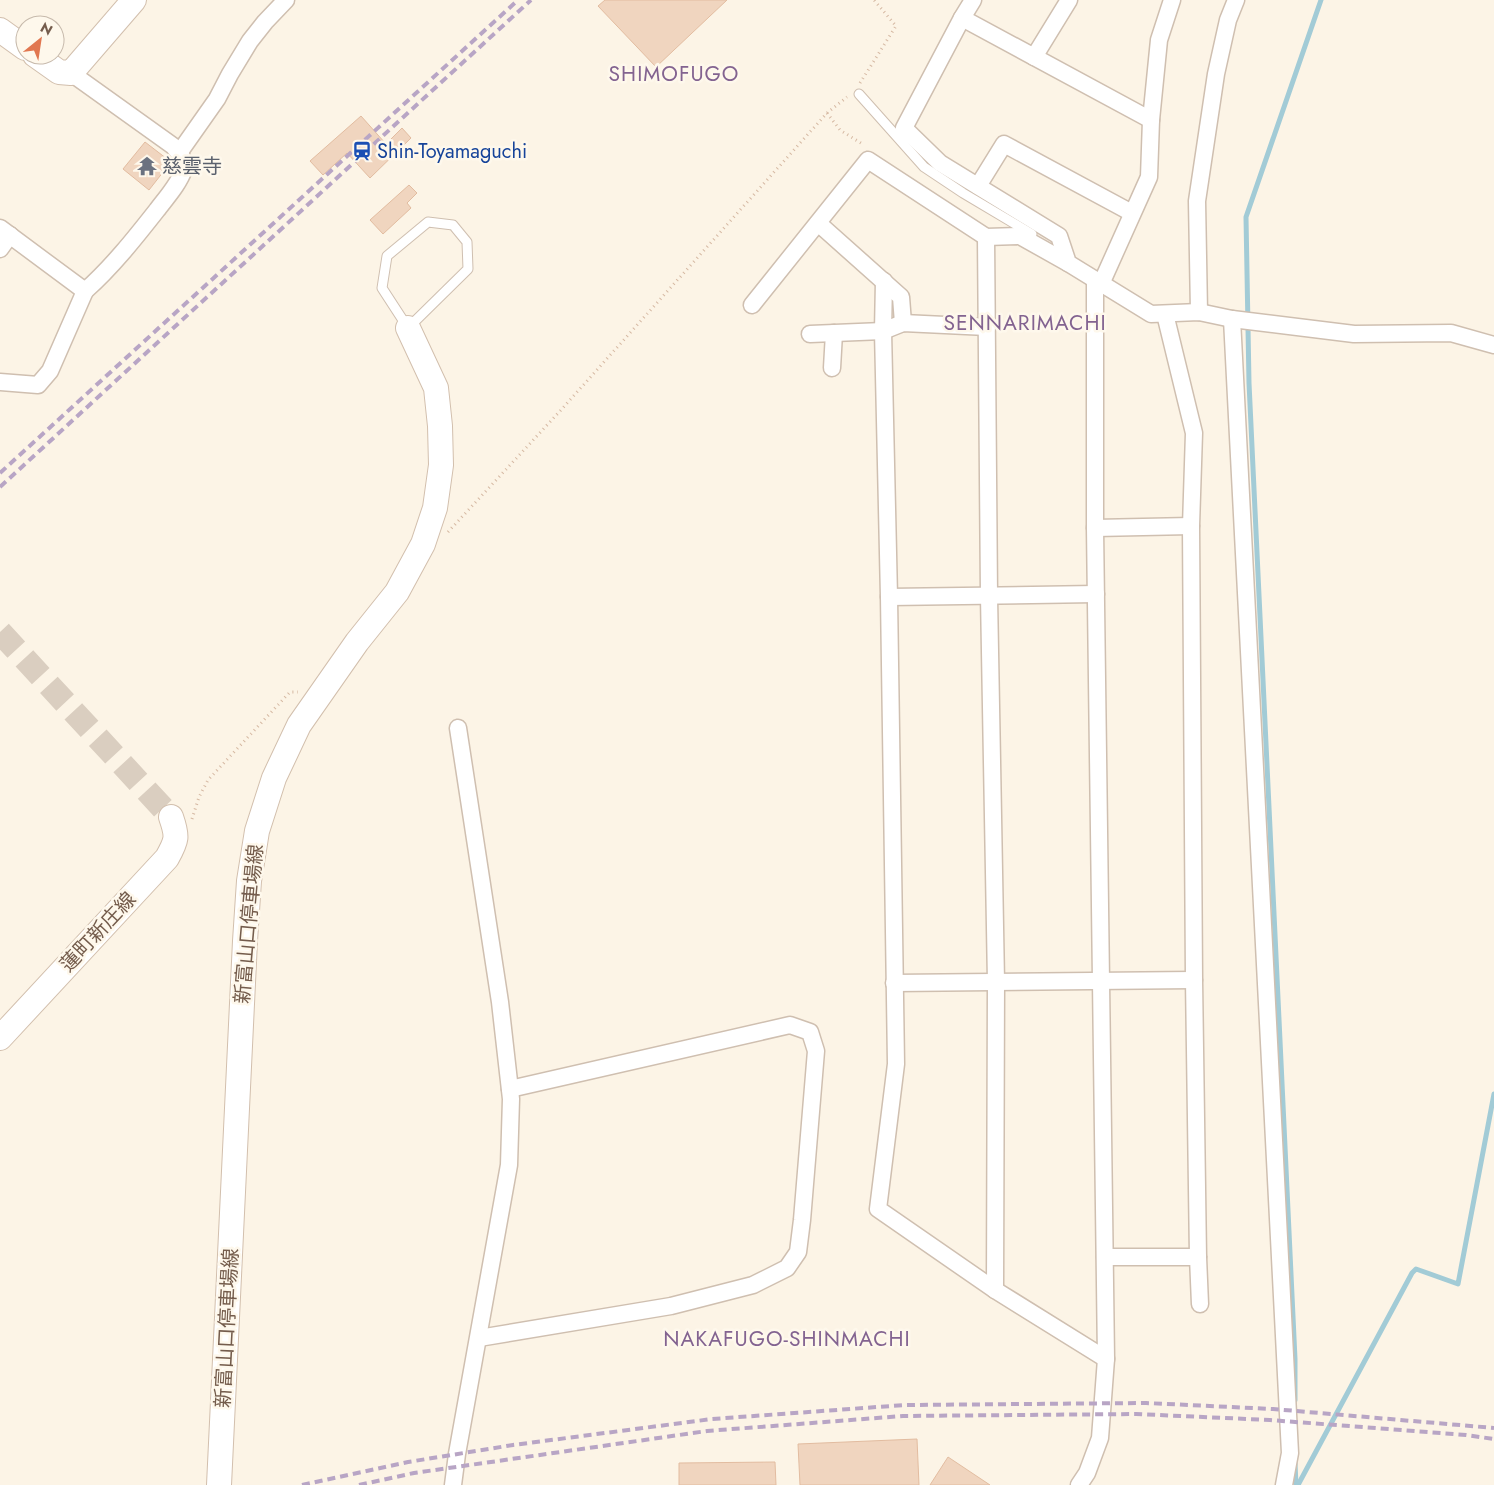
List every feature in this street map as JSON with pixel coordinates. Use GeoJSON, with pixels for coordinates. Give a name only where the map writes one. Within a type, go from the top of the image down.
{"type":"FeatureCollection","features":[{"type":"Feature","properties":{"kind":"main road"},"geometry":{"type":"LineString","coordinates":[[49,65],[59,72],[71,73],[134,0]]}},
{"type":"Feature","properties":{"kind":"main road"},"geometry":{"type":"LineString","coordinates":[[0,30],[15,41]]}},
{"type":"Feature","properties":{"kind":"main road","name":"新富山口停車場線"},"geometry":{"type":"LineString","coordinates":[[219,1485],[245,941],[249,881],[257,831],[274,778],[299,725],[357,642],[397,592],[422,544],[435,508],[441,466],[440,426],[436,388],[408,328]]}},
{"type":"Feature","properties":{"kind":"main road","name":"蓮町新庄線"},"geometry":{"type":"LineString","coordinates":[[0,1038],[167,858],[175,843],[176,831],[171,817]]}},
{"type":"Feature","properties":{"kind":"street"},"geometry":{"type":"LineString","coordinates":[[179,153],[217,98],[250,41],[286,0]]}},
{"type":"Feature","properties":{"kind":"street"},"geometry":{"type":"LineString","coordinates":[[973,0],[904,128],[940,163],[1059,236],[1066,259]]}},
{"type":"Feature","properties":{"kind":"street"},"geometry":{"type":"LineString","coordinates":[[1034,57],[1069,0]]}},
{"type":"Feature","properties":{"kind":"street"},"geometry":{"type":"LineString","coordinates":[[1083,1484],[1100,1438],[1106,1359],[1096,594],[1098,282],[1149,177],[1151,120],[1159,40],[1172,0]]}},
{"type":"Feature","properties":{"kind":"street"},"geometry":{"type":"LineString","coordinates":[[1199,312],[1197,202],[1216,74],[1228,20],[1236,0]]}},
{"type":"Feature","properties":{"kind":"street"},"geometry":{"type":"LineString","coordinates":[[962,18],[1151,120]]}},
{"type":"Feature","properties":{"kind":"street"},"geometry":{"type":"LineString","coordinates":[[0,382],[38,385],[50,371],[85,291],[110,266],[145,225],[172,190],[184,168],[184,158],[173,146],[71,73]]}},
{"type":"Feature","properties":{"kind":"street"},"geometry":{"type":"LineString","coordinates":[[978,186],[1004,144],[1132,213]]}},
{"type":"Feature","properties":{"kind":"street"},"geometry":{"type":"LineString","coordinates":[[752,305],[868,160],[986,237],[1020,236],[1066,259],[1098,282],[1151,314],[1199,312],[1232,319],[1354,334],[1451,333],[1494,345]]}},
{"type":"Feature","properties":{"kind":"street"},"geometry":{"type":"LineString","coordinates":[[818,223],[902,297],[903,323]]}},
{"type":"Feature","properties":{"kind":"street"},"geometry":{"type":"LineString","coordinates":[[0,249],[5,231],[85,291]]}},
{"type":"Feature","properties":{"kind":"street"},"geometry":{"type":"LineString","coordinates":[[986,237],[989,596],[996,982],[995,1290]]}},
{"type":"Feature","properties":{"kind":"street"},"geometry":{"type":"LineString","coordinates":[[884,280],[883,331],[896,1064],[878,1209],[995,1290],[1106,1359]]}},
{"type":"Feature","properties":{"kind":"street"},"geometry":{"type":"LineString","coordinates":[[1165,314],[1194,433],[1191,526],[1194,980],[1200,1304]]}},
{"type":"Feature","properties":{"kind":"street"},"geometry":{"type":"LineString","coordinates":[[1232,319],[1290,1453],[1284,1485]]}},
{"type":"Feature","properties":{"kind":"street"},"geometry":{"type":"LineString","coordinates":[[810,334],[883,331],[903,323],[987,327]]}},
{"type":"Feature","properties":{"kind":"street"},"geometry":{"type":"LineString","coordinates":[[832,368],[834,333]]}},
{"type":"Feature","properties":{"kind":"street"},"geometry":{"type":"LineString","coordinates":[[1096,528],[1191,526]]}},
{"type":"Feature","properties":{"kind":"street"},"geometry":{"type":"LineString","coordinates":[[889,597],[1096,594]]}},
{"type":"Feature","properties":{"kind":"street"},"geometry":{"type":"LineString","coordinates":[[453,1485],[509,1165],[511,1099],[500,1002],[458,728]]}},
{"type":"Feature","properties":{"kind":"street"},"geometry":{"type":"LineString","coordinates":[[894,983],[1194,980]]}},
{"type":"Feature","properties":{"kind":"street"},"geometry":{"type":"LineString","coordinates":[[479,1338],[671,1306],[752,1285],[787,1268],[798,1252],[816,1051],[810,1032],[790,1025],[510,1089]]}},
{"type":"Feature","properties":{"kind":"street"},"geometry":{"type":"LineString","coordinates":[[1105,1257],[1198,1256]]}},
{"type":"Feature","properties":{"kind":"lane"},"geometry":{"type":"LineString","coordinates":[[857,93],[924,168],[1066,259]]}},
{"type":"Feature","properties":{"kind":"lane"},"geometry":{"type":"LineString","coordinates":[[428,222],[453,225],[467,242],[468,269],[408,328],[382,288],[387,256],[428,222]]}},
{"type":"Feature","properties":{"kind":"path"},"geometry":{"type":"LineString","coordinates":[[857,93],[896,26],[874,0]]}},
{"type":"Feature","properties":{"kind":"path"},"geometry":{"type":"LineString","coordinates":[[422,544],[450,531],[827,113],[848,97]]}},
{"type":"Feature","properties":{"kind":"building"},"geometry":{"type":"Polygon","coordinates":[[[605,0],[727,0],[656,67],[598,6],[605,0]]]}},
{"type":"Feature","properties":{"kind":"building"},"geometry":{"type":"Polygon","coordinates":[[[361,116],[386,144],[402,128],[411,138],[370,178],[347,153],[323,175],[310,161],[361,116]]]}},
{"type":"Feature","properties":{"kind":"building","name":"慈雲寺"},"geometry":{"type":"Polygon","coordinates":[[[145,142],[171,162],[149,190],[123,169],[145,142]]]}},
{"type":"Feature","properties":{"kind":"building"},"geometry":{"type":"Polygon","coordinates":[[[409,185],[417,193],[407,203],[411,208],[383,234],[370,220],[409,185]]]}},
{"type":"Feature","properties":{"kind":"building"},"geometry":{"type":"Polygon","coordinates":[[[917,1439],[919,1485],[800,1485],[798,1444],[917,1439]]]}},
{"type":"Feature","properties":{"kind":"building"},"geometry":{"type":"Polygon","coordinates":[[[948,1457],[990,1485],[930,1485],[948,1457]]]}},
{"type":"Feature","properties":{"kind":"building"},"geometry":{"type":"Polygon","coordinates":[[[775,1462],[776,1485],[679,1485],[679,1463],[775,1462]]]}},
{"type":"Feature","properties":{"kind":"waterway"},"geometry":{"type":"LineString","coordinates":[[1295,1400],[1295,1359],[1249,383],[1246,217],[1321,0]]}},
{"type":"Feature","properties":{"kind":"waterway"},"geometry":{"type":"LineString","coordinates":[[1298,1485],[1412,1273],[1416,1269],[1458,1284],[1494,1094]]}},
{"type":"Feature","properties":{"kind":"waterway"},"geometry":{"type":"LineString","coordinates":[[1295,1463],[1296,1485]]}},
{"type":"Feature","properties":{"kind":"tunnel"},"geometry":{"type":"LineString","coordinates":[[0,632],[171,817]]}},
{"type":"Feature","properties":{"kind":"railway"},"geometry":{"type":"LineString","coordinates":[[0,473],[518,0]]}},
{"type":"Feature","properties":{"kind":"railway"},"geometry":{"type":"LineString","coordinates":[[0,487],[531,0]]}},
{"type":"Feature","properties":{"kind":"railway"},"geometry":{"type":"LineString","coordinates":[[302,1485],[408,1462],[513,1445],[712,1419],[905,1405],[1146,1403],[1273,1409],[1494,1428]]}},
{"type":"Feature","properties":{"kind":"railway"},"geometry":{"type":"LineString","coordinates":[[359,1485],[414,1473],[707,1431],[903,1416],[1136,1414],[1270,1420],[1466,1435],[1494,1439]]}},
{"type":"Feature","properties":{"kind":"place","name":"Shin-Toyamaguchi"},"geometry":{"type":"Point","coordinates":[362,151]}},
{"type":"Feature","properties":{"kind":"place","name":"慈雲寺"},"geometry":{"type":"Point","coordinates":[147,166]}},
{"type":"Feature","properties":{"kind":"district","name":"SHIMOFUGO"},"geometry":{"type":"Point","coordinates":[674,74]}},
{"type":"Feature","properties":{"kind":"district","name":"SENNARIMACHI"},"geometry":{"type":"Point","coordinates":[1025,323]}},
{"type":"Feature","properties":{"kind":"district","name":"NAKAFUGO-SHINMACHI"},"geometry":{"type":"Point","coordinates":[787,1339]}}]}
